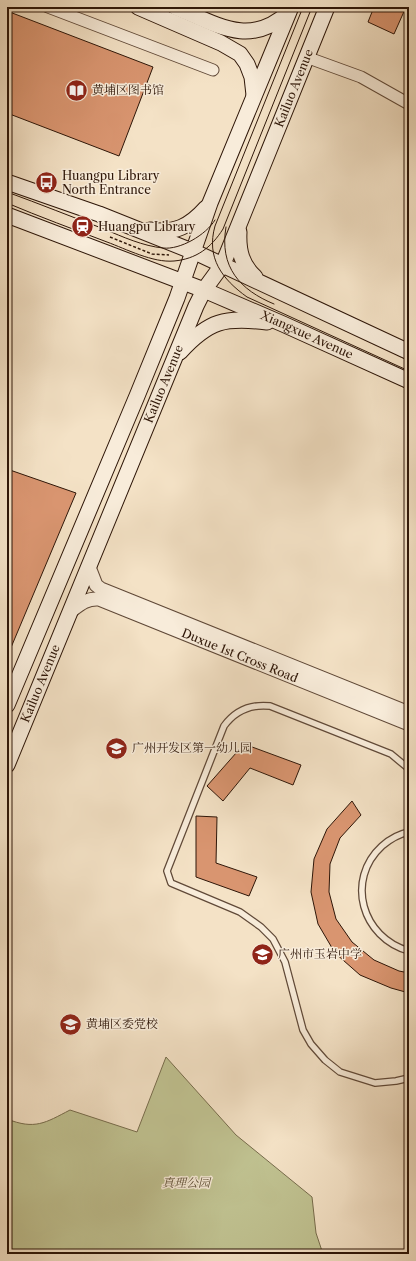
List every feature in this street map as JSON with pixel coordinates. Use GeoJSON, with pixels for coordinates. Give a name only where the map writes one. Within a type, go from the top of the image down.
{"type":"FeatureCollection","features":[{"type":"Feature","properties":{"kind":"main road"},"geometry":{"type":"LineString","coordinates":[[138,7],[221,43],[240,54],[247,64],[252,77],[254,99]]}},
{"type":"Feature","properties":{"kind":"main road"},"geometry":{"type":"LineString","coordinates":[[175,7],[223,27],[245,32],[268,27],[277,23],[290,10]]}},
{"type":"Feature","properties":{"kind":"main road","name":"Kailuo Avenue"},"geometry":{"type":"LineString","coordinates":[[7,765],[196,306],[204,290],[223,264],[327,7]]}},
{"type":"Feature","properties":{"kind":"main road","name":"Kailuo Avenue"},"geometry":{"type":"LineString","coordinates":[[7,705],[142,384],[183,282],[210,203],[290,10]]}},
{"type":"Feature","properties":{"kind":"main road"},"geometry":{"type":"LineString","coordinates":[[7,182],[133,228],[223,264],[409,352]]}},
{"type":"Feature","properties":{"kind":"main road"},"geometry":{"type":"LineString","coordinates":[[133,228],[155,231],[176,230],[187,226],[196,220],[210,203]]}},
{"type":"Feature","properties":{"kind":"main road"},"geometry":{"type":"LineString","coordinates":[[7,215],[183,282]]}},
{"type":"Feature","properties":{"kind":"main road"},"geometry":{"type":"LineString","coordinates":[[239,225],[239,250],[242,261],[260,282]]}},
{"type":"Feature","properties":{"kind":"main road","name":"Xiangxue Avenue"},"geometry":{"type":"LineString","coordinates":[[183,282],[284,324],[409,381]]}},
{"type":"Feature","properties":{"kind":"main road"},"geometry":{"type":"LineString","coordinates":[[173,361],[191,340],[222,321],[233,319],[284,324]]}},
{"type":"Feature","properties":{"kind":"main road"},"geometry":{"type":"LineString","coordinates":[[142,384],[148,375],[153,375],[156,379],[160,394]]}},
{"type":"Feature","properties":{"kind":"street"},"geometry":{"type":"LineString","coordinates":[[48,7],[213,70]]}},
{"type":"Feature","properties":{"kind":"street"},"geometry":{"type":"LineString","coordinates":[[306,58],[361,77],[409,104]]}},
{"type":"Feature","properties":{"kind":"street","name":"Duxue 1st Cross Road"},"geometry":{"type":"LineString","coordinates":[[89,567],[96,585],[101,589],[409,713]]}},
{"type":"Feature","properties":{"kind":"street","name":"Duxue 1st Cross Road"},"geometry":{"type":"LineString","coordinates":[[71,611],[83,602],[99,599],[409,724]]}},
{"type":"Feature","properties":{"kind":"lane"},"geometry":{"type":"LineString","coordinates":[[409,769],[391,754],[270,706],[259,705],[244,710],[231,716],[224,726],[167,871],[171,883],[240,912],[273,939],[285,962],[303,1030],[311,1044],[325,1060],[340,1072],[375,1082],[396,1081],[409,1078]]}},
{"type":"Feature","properties":{"kind":"lane"},"geometry":{"type":"LineString","coordinates":[[409,832],[403,833],[388,841],[376,852],[367,866],[362,881],[362,898],[366,914],[374,928],[386,940],[409,951]]}},
{"type":"Feature","properties":{"kind":"path"},"geometry":{"type":"LineString","coordinates":[[110,237],[152,254],[171,256]]}},
{"type":"Feature","properties":{"kind":"green space","name":"真理公园"},"geometry":{"type":"Polygon","coordinates":[[[166,1057],[236,1135],[312,1197],[316,1233],[323,1254],[7,1254],[7,1119],[25,1124],[40,1124],[70,1110],[137,1132],[166,1057]]]}},
{"type":"Feature","properties":{"kind":"building"},"geometry":{"type":"Polygon","coordinates":[[[374,7],[406,7],[394,34],[368,22],[374,7]]]}},
{"type":"Feature","properties":{"kind":"building","name":"黄埔区图书馆"},"geometry":{"type":"Polygon","coordinates":[[[7,11],[153,67],[119,156],[7,113],[7,11]]]}},
{"type":"Feature","properties":{"kind":"building"},"geometry":{"type":"Polygon","coordinates":[[[7,469],[76,493],[7,657],[7,469]]]}},
{"type":"Feature","properties":{"kind":"building"},"geometry":{"type":"Polygon","coordinates":[[[244,744],[301,765],[293,785],[250,768],[223,801],[207,786],[244,744]]]}},
{"type":"Feature","properties":{"kind":"building"},"geometry":{"type":"Polygon","coordinates":[[[352,801],[361,815],[340,838],[330,864],[329,892],[336,919],[352,942],[374,960],[399,971],[409,973],[409,993],[391,988],[360,975],[335,953],[318,924],[311,892],[314,859],[327,829],[352,801]]]}},
{"type":"Feature","properties":{"kind":"building"},"geometry":{"type":"Polygon","coordinates":[[[196,816],[217,817],[216,863],[257,877],[249,896],[196,877],[196,816]]]}},
{"type":"Feature","properties":{"kind":"tram line"},"geometry":{"type":"LineString","coordinates":[[303,7],[215,226],[213,238],[215,258],[218,267],[230,283],[247,297],[409,371]]}},
{"type":"Feature","properties":{"kind":"tram line"},"geometry":{"type":"LineString","coordinates":[[7,203],[149,258],[174,261],[196,255],[208,247],[223,229],[312,7]]}},
{"type":"Feature","properties":{"kind":"tram line"},"geometry":{"type":"LineString","coordinates":[[7,192],[133,241],[163,248],[177,247],[185,244],[199,236],[211,226],[215,220]]}},
{"type":"Feature","properties":{"kind":"tram line"},"geometry":{"type":"LineString","coordinates":[[226,227],[226,254],[229,265],[235,275],[251,292],[274,304]]}},
{"type":"Feature","properties":{"kind":"place","name":"黄埔区图书馆"},"geometry":{"type":"Point","coordinates":[76,90]}},
{"type":"Feature","properties":{"kind":"place","name":"Huangpu Library North Entrance"},"geometry":{"type":"Point","coordinates":[47,183]}},
{"type":"Feature","properties":{"kind":"place","name":"Huangpu Library"},"geometry":{"type":"Point","coordinates":[83,227]}},
{"type":"Feature","properties":{"kind":"place","name":"广州开发区第一幼儿园"},"geometry":{"type":"Point","coordinates":[117,748]}},
{"type":"Feature","properties":{"kind":"place","name":"广州市玉岩中学"},"geometry":{"type":"Point","coordinates":[262,954]}},
{"type":"Feature","properties":{"kind":"place","name":"黄埔区委党校"},"geometry":{"type":"Point","coordinates":[70,1024]}}]}
